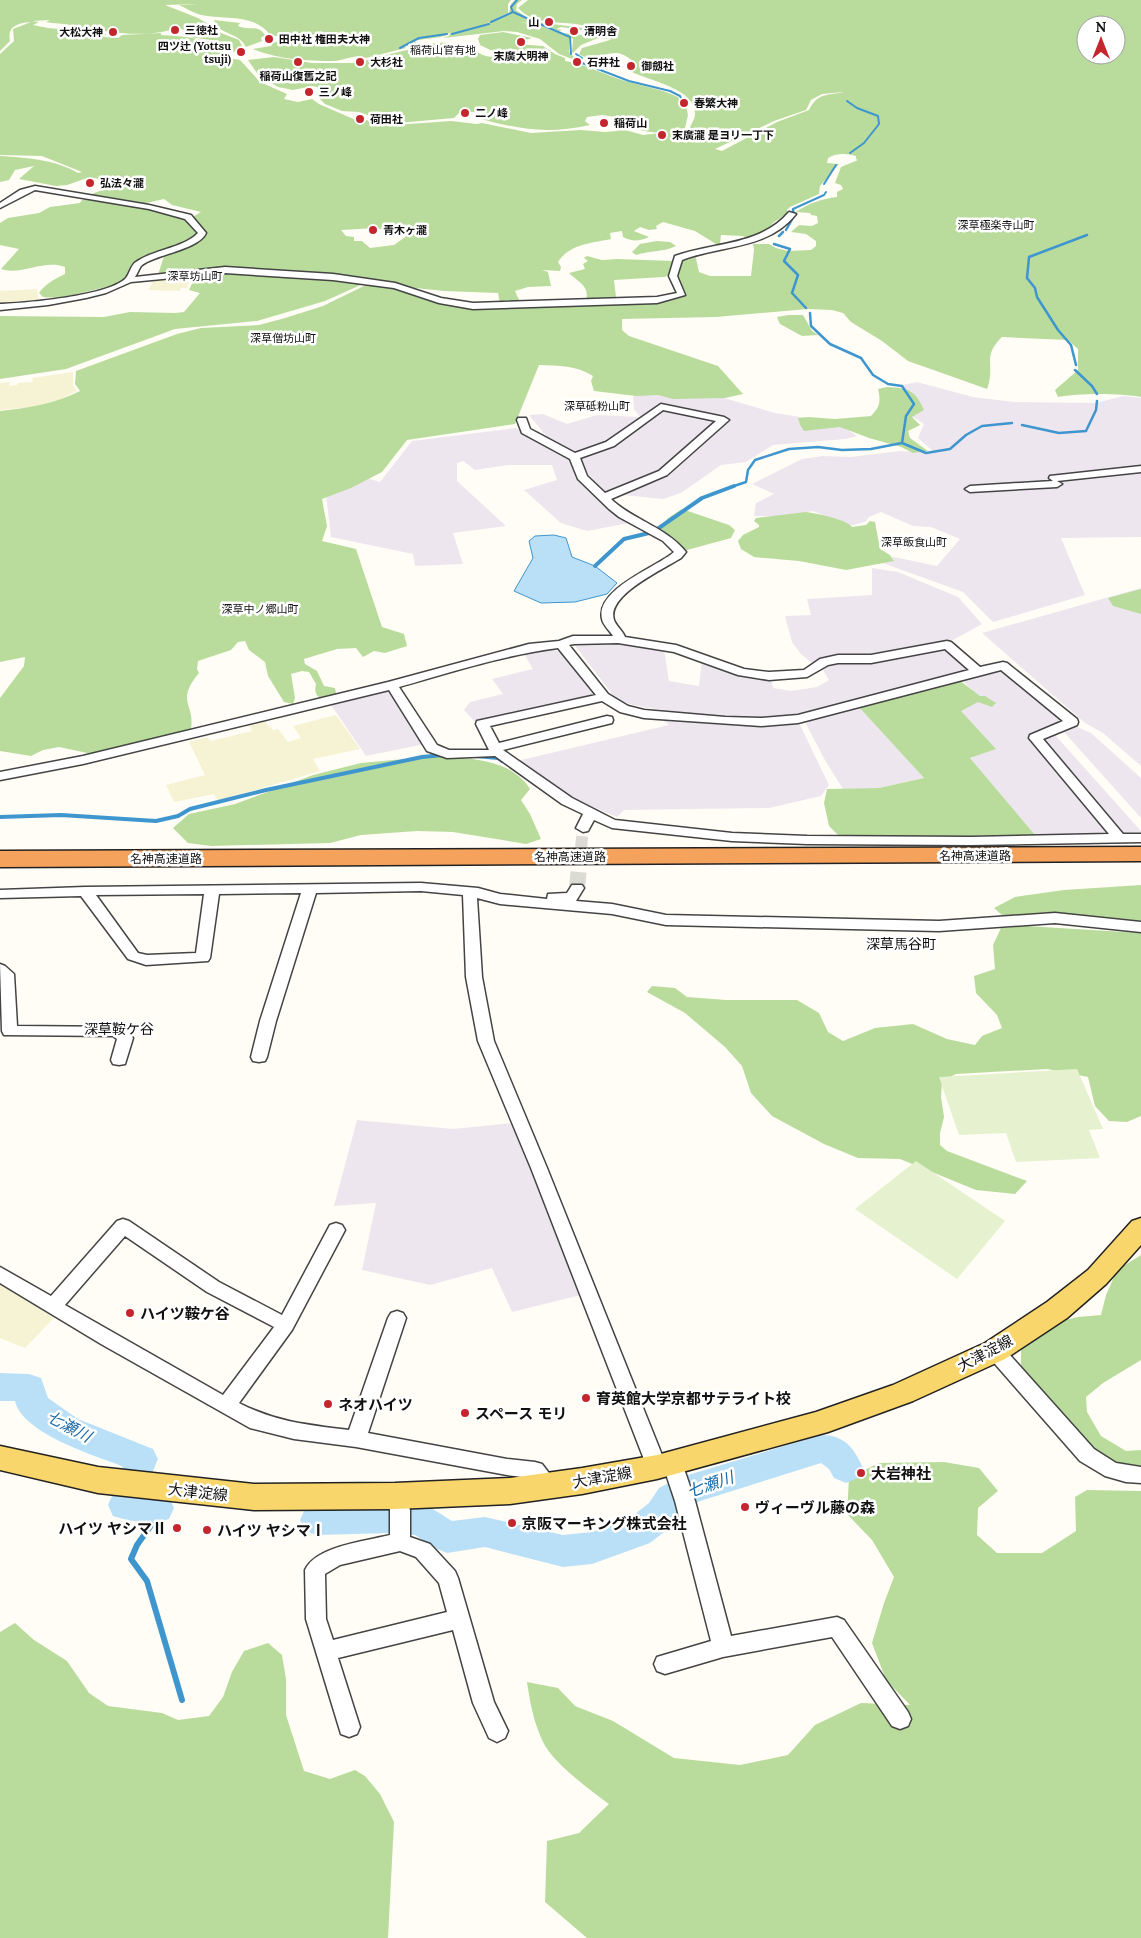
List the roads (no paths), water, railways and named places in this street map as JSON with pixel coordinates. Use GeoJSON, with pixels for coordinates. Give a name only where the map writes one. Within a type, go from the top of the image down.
{"type":"FeatureCollection","features":[{"type":"Feature","properties":{"kind":"highway","name":"名神高速道路"},"geometry":{"type":"LineString","coordinates":[[0,858],[1141,854]]}},
{"type":"Feature","properties":{"kind":"highway","name":"名神高速道路"},"geometry":{"type":"LineString","coordinates":[[0,871],[1141,868]]}},
{"type":"Feature","properties":{"kind":"main road","name":"大津淀線"},"geometry":{"type":"LineString","coordinates":[[0,1458],[98,1480],[254,1497],[399,1519],[510,1491],[548,1486],[673,1479],[903,1393],[994,1351],[1064,1305],[1097,1277],[1141,1228]]}},
{"type":"Feature","properties":{"kind":"street"},"geometry":{"type":"LineString","coordinates":[[0,206],[23,192],[35,188],[81,197],[149,206],[188,217],[202,232],[201,236],[185,245],[138,264],[129,280]]}},
{"type":"Feature","properties":{"kind":"street"},"geometry":{"type":"LineString","coordinates":[[0,307],[34,304],[74,297],[119,285],[129,280],[225,270],[333,277],[371,282],[395,286],[440,300],[473,306],[657,300],[681,295],[672,279],[678,258],[763,238],[787,222],[792,214]]}},
{"type":"Feature","properties":{"kind":"street"},"geometry":{"type":"LineString","coordinates":[[574,458],[610,444],[661,407],[724,420],[664,473],[603,498]]}},
{"type":"Feature","properties":{"kind":"street"},"geometry":{"type":"LineString","coordinates":[[522,420],[526,431],[574,458],[582,477],[623,515],[667,539],[680,552],[677,556],[646,573],[625,588],[609,607],[608,618],[619,636],[618,639]]}},
{"type":"Feature","properties":{"kind":"street"},"geometry":{"type":"LineString","coordinates":[[970,489],[1055,481],[1141,468]]}},
{"type":"Feature","properties":{"kind":"street"},"geometry":{"type":"LineString","coordinates":[[0,776],[83,760],[392,686],[503,654],[528,648],[561,644],[573,640],[618,639],[676,648],[742,672],[769,676],[807,673],[824,662],[838,659],[871,659],[947,645],[978,671]]}},
{"type":"Feature","properties":{"kind":"street"},"geometry":{"type":"LineString","coordinates":[[561,644],[604,697],[624,709],[644,714],[725,721],[761,722],[798,719],[1003,666],[1072,722],[1035,738],[1119,838]]}},
{"type":"Feature","properties":{"kind":"street"},"geometry":{"type":"LineString","coordinates":[[392,686],[432,748],[447,754],[487,754],[607,720]]}},
{"type":"Feature","properties":{"kind":"street"},"geometry":{"type":"LineString","coordinates":[[604,697],[482,724],[496,750],[567,801],[612,824],[732,837],[807,840],[971,841],[1141,838]]}},
{"type":"Feature","properties":{"kind":"street"},"geometry":{"type":"LineString","coordinates":[[583,828],[592,813]]}},
{"type":"Feature","properties":{"kind":"street"},"geometry":{"type":"LineString","coordinates":[[0,894],[85,891],[421,887],[571,898],[577,888]]}},
{"type":"Feature","properties":{"kind":"street"},"geometry":{"type":"LineString","coordinates":[[259,1057],[268,1021],[310,888]]}},
{"type":"Feature","properties":{"kind":"street"},"geometry":{"type":"LineString","coordinates":[[85,891],[133,956],[146,960],[203,958],[212,889]]}},
{"type":"Feature","properties":{"kind":"street"},"geometry":{"type":"LineString","coordinates":[[470,892],[500,899],[612,909],[666,920],[939,926],[1055,918],[1141,927]]}},
{"type":"Feature","properties":{"kind":"street"},"geometry":{"type":"LineString","coordinates":[[470,892],[474,977],[486,1041],[673,1479],[724,1647]]}},
{"type":"Feature","properties":{"kind":"street"},"geometry":{"type":"LineString","coordinates":[[2,976],[10,1031],[117,1031],[125,1038],[119,1060]]}},
{"type":"Feature","properties":{"kind":"street"},"geometry":{"type":"LineString","coordinates":[[52,1306],[123,1226],[213,1287],[286,1325]]}},
{"type":"Feature","properties":{"kind":"street"},"geometry":{"type":"LineString","coordinates":[[226,1406],[286,1325],[336,1230]]}},
{"type":"Feature","properties":{"kind":"street"},"geometry":{"type":"LineString","coordinates":[[0,1274],[52,1306],[257,1422],[294,1431],[356,1438],[535,1470],[548,1486]]}},
{"type":"Feature","properties":{"kind":"street"},"geometry":{"type":"LineString","coordinates":[[356,1438],[397,1318]]}},
{"type":"Feature","properties":{"kind":"street"},"geometry":{"type":"LineString","coordinates":[[994,1351],[1087,1456],[1100,1466],[1112,1471],[1141,1475]]}},
{"type":"Feature","properties":{"kind":"street"},"geometry":{"type":"LineString","coordinates":[[350,1727],[316,1619],[315,1570],[335,1556],[399,1519],[448,1578],[484,1703],[497,1731]]}},
{"type":"Feature","properties":{"kind":"street"},"geometry":{"type":"LineString","coordinates":[[326,1651],[460,1619]]}},
{"type":"Feature","properties":{"kind":"street"},"geometry":{"type":"LineString","coordinates":[[665,1664],[724,1647],[837,1627],[900,1718]]}},
{"type":"Feature","properties":{"kind":"water"},"geometry":{"type":"Polygon","coordinates":[[[554,535],[566,538],[572,557],[595,566],[617,583],[607,594],[575,602],[541,603],[514,591],[533,558],[529,541],[535,536],[554,535]]]}},
{"type":"Feature","properties":{"kind":"waterway"},"geometry":{"type":"LineString","coordinates":[[513,12],[511,7],[517,0]]}},
{"type":"Feature","properties":{"kind":"waterway"},"geometry":{"type":"LineString","coordinates":[[491,22],[513,12]]}},
{"type":"Feature","properties":{"kind":"waterway"},"geometry":{"type":"LineString","coordinates":[[513,12],[533,21]]}},
{"type":"Feature","properties":{"kind":"waterway"},"geometry":{"type":"LineString","coordinates":[[535,22],[570,37],[571,54]]}},
{"type":"Feature","properties":{"kind":"waterway"},"geometry":{"type":"LineString","coordinates":[[452,34],[489,24]]}},
{"type":"Feature","properties":{"kind":"waterway"},"geometry":{"type":"LineString","coordinates":[[400,48],[419,38],[447,34]]}},
{"type":"Feature","properties":{"kind":"waterway"},"geometry":{"type":"LineString","coordinates":[[576,54],[582,58]]}},
{"type":"Feature","properties":{"kind":"waterway"},"geometry":{"type":"LineString","coordinates":[[582,63],[629,81],[670,91],[680,96],[683,102]]}},
{"type":"Feature","properties":{"kind":"waterway"},"geometry":{"type":"LineString","coordinates":[[847,101],[857,108],[878,116],[879,124],[864,143],[850,153]]}},
{"type":"Feature","properties":{"kind":"waterway"},"geometry":{"type":"LineString","coordinates":[[824,184],[836,165]]}},
{"type":"Feature","properties":{"kind":"waterway"},"geometry":{"type":"LineString","coordinates":[[793,210],[824,195],[826,192]]}},
{"type":"Feature","properties":{"kind":"waterway"},"geometry":{"type":"LineString","coordinates":[[786,230],[794,216],[793,210]]}},
{"type":"Feature","properties":{"kind":"waterway"},"geometry":{"type":"LineString","coordinates":[[779,236],[783,232]]}},
{"type":"Feature","properties":{"kind":"waterway"},"geometry":{"type":"LineString","coordinates":[[1076,365],[1071,345],[1058,330],[1037,297],[1035,288],[1027,278],[1029,257],[1087,235]]}},
{"type":"Feature","properties":{"kind":"waterway"},"geometry":{"type":"LineString","coordinates":[[774,244],[790,249],[784,261],[798,275],[792,293],[806,308]]}},
{"type":"Feature","properties":{"kind":"waterway"},"geometry":{"type":"LineString","coordinates":[[810,313],[811,326],[830,344],[861,358],[873,375],[888,384],[902,386],[914,404],[906,416],[902,443]]}},
{"type":"Feature","properties":{"kind":"waterway"},"geometry":{"type":"LineString","coordinates":[[1075,370],[1092,386],[1097,394]]}},
{"type":"Feature","properties":{"kind":"waterway"},"geometry":{"type":"LineString","coordinates":[[1022,425],[1059,433],[1086,431],[1096,410],[1097,401]]}},
{"type":"Feature","properties":{"kind":"waterway"},"geometry":{"type":"LineString","coordinates":[[902,443],[926,453],[950,449],[966,435],[982,426],[1012,423]]}},
{"type":"Feature","properties":{"kind":"waterway"},"geometry":{"type":"LineString","coordinates":[[734,486],[746,482],[748,470],[755,460],[789,449],[818,447],[842,450],[871,449],[902,443]]}},
{"type":"Feature","properties":{"kind":"waterway"},"geometry":{"type":"LineString","coordinates":[[656,530],[702,498],[734,486]]}},
{"type":"Feature","properties":{"kind":"waterway"},"geometry":{"type":"LineString","coordinates":[[595,566],[624,539],[649,533]]}},
{"type":"Feature","properties":{"kind":"waterway"},"geometry":{"type":"LineString","coordinates":[[0,817],[61,815],[156,821],[178,816],[190,809],[266,790],[422,757],[443,755]]}},
{"type":"Feature","properties":{"kind":"waterway"},"geometry":{"type":"LineString","coordinates":[[476,756],[498,758],[502,761]]}},
{"type":"Feature","properties":{"kind":"waterway","name":"七瀬川"},"geometry":{"type":"LineString","coordinates":[[0,1387],[29,1388],[33,1406],[66,1429],[141,1459],[138,1468]]}},
{"type":"Feature","properties":{"kind":"waterway","name":"七瀬川"},"geometry":{"type":"LineString","coordinates":[[317,1520],[390,1518],[421,1520],[447,1537],[485,1532],[563,1551],[592,1548],[638,1532],[661,1514],[671,1499],[690,1489],[821,1449],[829,1449],[842,1459],[846,1468]]}},
{"type":"Feature","properties":{"kind":"waterway","name":"七瀬川"},"geometry":{"type":"LineString","coordinates":[[127,1500],[125,1505],[157,1508]]}},
{"type":"Feature","properties":{"kind":"waterway"},"geometry":{"type":"LineString","coordinates":[[154,1508],[152,1524],[137,1545],[131,1559],[147,1581],[182,1700]]}},
{"type":"Feature","properties":{"kind":"tunnel"},"geometry":{"type":"LineString","coordinates":[[581,848],[583,828]]}},
{"type":"Feature","properties":{"kind":"tunnel"},"geometry":{"type":"LineString","coordinates":[[577,888],[581,847]]}},
{"type":"Feature","properties":{"kind":"place","name":"山"},"geometry":{"type":"Point","coordinates":[549,22]}},
{"type":"Feature","properties":{"kind":"place","name":"三徳社"},"geometry":{"type":"Point","coordinates":[175,30]}},
{"type":"Feature","properties":{"kind":"place","name":"清明舎"},"geometry":{"type":"Point","coordinates":[574,31]}},
{"type":"Feature","properties":{"kind":"place","name":"大松大神"},"geometry":{"type":"Point","coordinates":[113,32]}},
{"type":"Feature","properties":{"kind":"place","name":"田中社 権田夫大神"},"geometry":{"type":"Point","coordinates":[269,39]}},
{"type":"Feature","properties":{"kind":"place","name":"末廣大明神"},"geometry":{"type":"Point","coordinates":[521,42]}},
{"type":"Feature","properties":{"kind":"place","name":"四ツ辻 (Yottsu tsuji)"},"geometry":{"type":"Point","coordinates":[241,52]}},
{"type":"Feature","properties":{"kind":"place","name":"稲荷山復舊之記"},"geometry":{"type":"Point","coordinates":[298,62]}},
{"type":"Feature","properties":{"kind":"place","name":"大杉社"},"geometry":{"type":"Point","coordinates":[360,62]}},
{"type":"Feature","properties":{"kind":"place","name":"石井社"},"geometry":{"type":"Point","coordinates":[577,62]}},
{"type":"Feature","properties":{"kind":"place","name":"御劔社"},"geometry":{"type":"Point","coordinates":[631,66]}},
{"type":"Feature","properties":{"kind":"place","name":"三ノ峰"},"geometry":{"type":"Point","coordinates":[309,92]}},
{"type":"Feature","properties":{"kind":"place","name":"春繁大神"},"geometry":{"type":"Point","coordinates":[684,103]}},
{"type":"Feature","properties":{"kind":"place","name":"二ノ峰"},"geometry":{"type":"Point","coordinates":[465,113]}},
{"type":"Feature","properties":{"kind":"place","name":"荷田社"},"geometry":{"type":"Point","coordinates":[360,119]}},
{"type":"Feature","properties":{"kind":"place","name":"稲荷山"},"geometry":{"type":"Point","coordinates":[604,123]}},
{"type":"Feature","properties":{"kind":"place","name":"末廣瀧 是ヨリ一丁下"},"geometry":{"type":"Point","coordinates":[662,135]}},
{"type":"Feature","properties":{"kind":"place","name":"弘法々瀧"},"geometry":{"type":"Point","coordinates":[90,183]}},
{"type":"Feature","properties":{"kind":"place","name":"青木ヶ瀧"},"geometry":{"type":"Point","coordinates":[373,230]}},
{"type":"Feature","properties":{"kind":"place","name":"ハイツ鞍ケ谷"},"geometry":{"type":"Point","coordinates":[130,1313]}},
{"type":"Feature","properties":{"kind":"place","name":"育英館大学京都サテライト校"},"geometry":{"type":"Point","coordinates":[586,1398]}},
{"type":"Feature","properties":{"kind":"place","name":"ネオハイツ"},"geometry":{"type":"Point","coordinates":[328,1404]}},
{"type":"Feature","properties":{"kind":"place","name":"スペース モリ"},"geometry":{"type":"Point","coordinates":[465,1413]}},
{"type":"Feature","properties":{"kind":"place","name":"大岩神社"},"geometry":{"type":"Point","coordinates":[861,1473]}},
{"type":"Feature","properties":{"kind":"place","name":"ヴィーヴル藤の森"},"geometry":{"type":"Point","coordinates":[745,1507]}},
{"type":"Feature","properties":{"kind":"place","name":"京阪マーキング株式会社"},"geometry":{"type":"Point","coordinates":[512,1523]}},
{"type":"Feature","properties":{"kind":"place","name":"ハイツ ヤシマⅡ"},"geometry":{"type":"Point","coordinates":[177,1528]}},
{"type":"Feature","properties":{"kind":"place","name":"ハイツ ヤシマⅠ"},"geometry":{"type":"Point","coordinates":[207,1530]}},
{"type":"Feature","properties":{"kind":"district","name":"稲荷山官有地"},"geometry":{"type":"Point","coordinates":[443,50]}},
{"type":"Feature","properties":{"kind":"district","name":"深草極楽寺山町"},"geometry":{"type":"Point","coordinates":[996,225]}},
{"type":"Feature","properties":{"kind":"district","name":"深草坊山町"},"geometry":{"type":"Point","coordinates":[195,276]}},
{"type":"Feature","properties":{"kind":"district","name":"深草僧坊山町"},"geometry":{"type":"Point","coordinates":[283,338]}},
{"type":"Feature","properties":{"kind":"district","name":"深草砥粉山町"},"geometry":{"type":"Point","coordinates":[597,406]}},
{"type":"Feature","properties":{"kind":"district","name":"深草飯食山町"},"geometry":{"type":"Point","coordinates":[914,542]}},
{"type":"Feature","properties":{"kind":"district","name":"深草中ノ郷山町"},"geometry":{"type":"Point","coordinates":[260,609]}},
{"type":"Feature","properties":{"kind":"district","name":"深草馬谷町"},"geometry":{"type":"Point","coordinates":[901,944]}},
{"type":"Feature","properties":{"kind":"district","name":"深草鞍ケ谷"},"geometry":{"type":"Point","coordinates":[119,1029]}}]}
